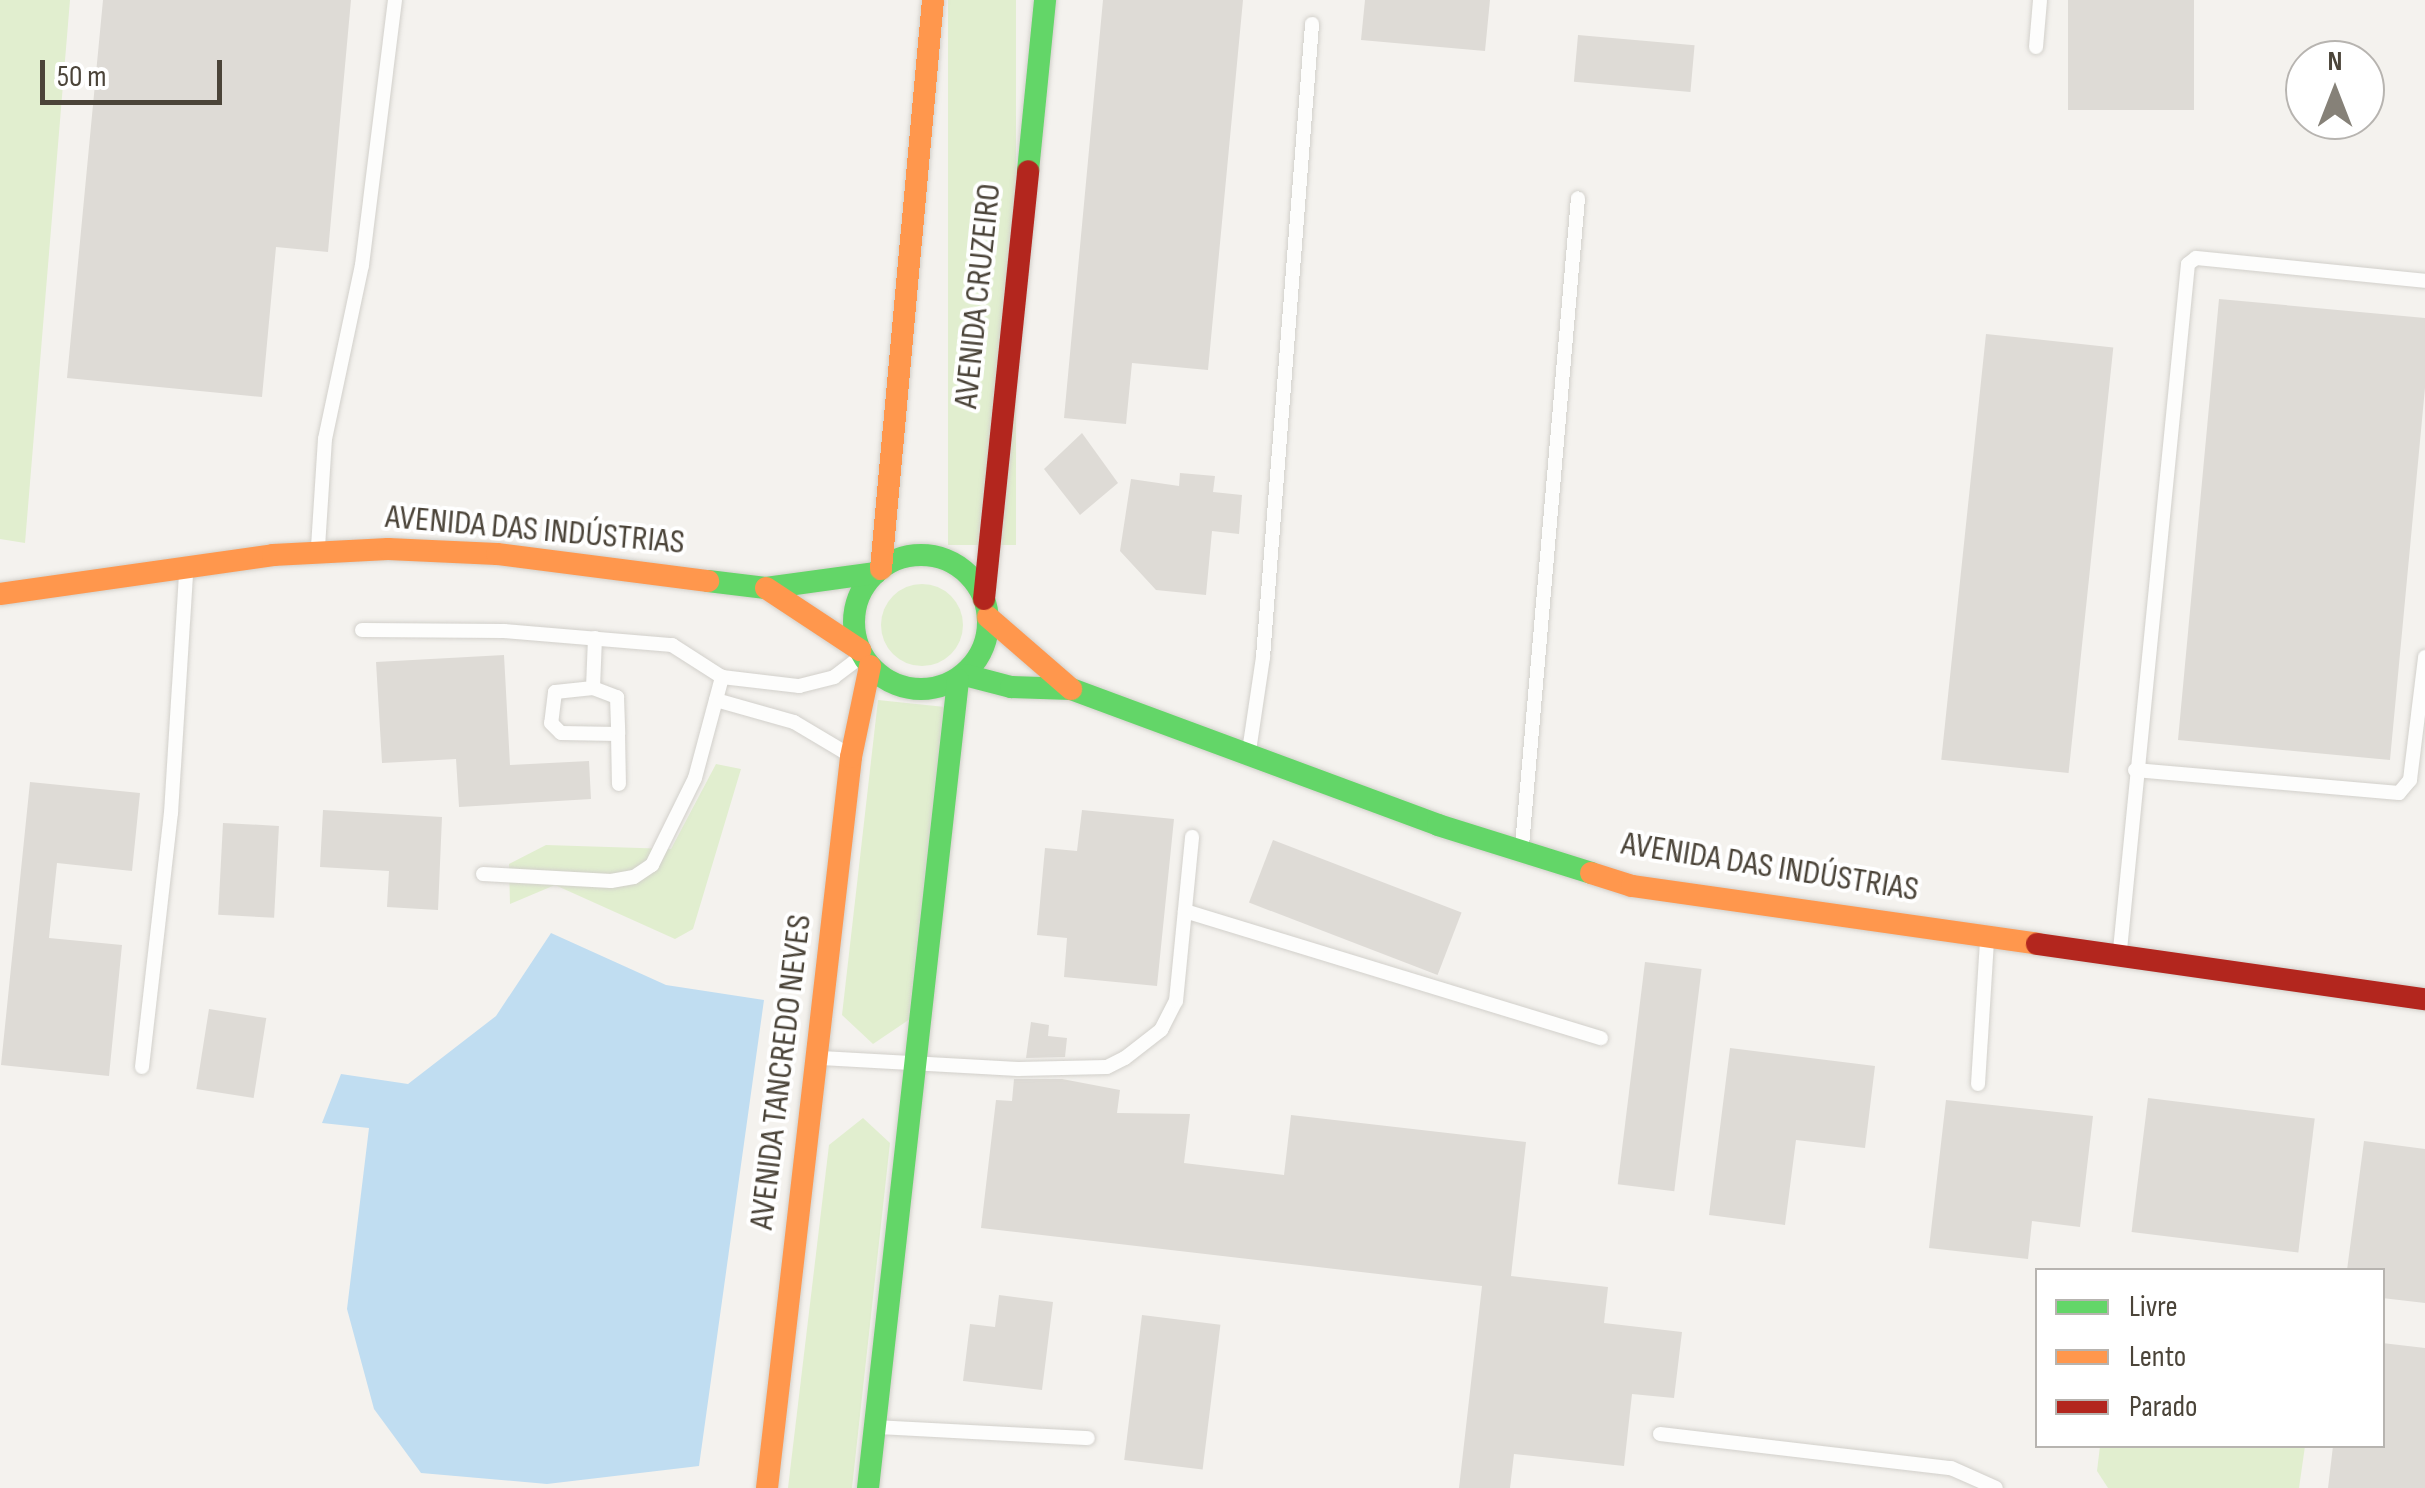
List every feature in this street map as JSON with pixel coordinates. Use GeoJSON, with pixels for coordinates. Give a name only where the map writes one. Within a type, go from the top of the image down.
{"type":"FeatureCollection","features":[{"type":"Feature","properties":{"kind":"main road"},"geometry":{"type":"LineString","coordinates":[[864,657],[855,609],[878,571],[933,0]]}},
{"type":"Feature","properties":{"kind":"main road","name":"AVENIDA CRUZEIRO"},"geometry":{"type":"LineString","coordinates":[[986,608],[1046,0]]}},
{"type":"Feature","properties":{"kind":"main road","name":"AVENIDA DAS INDÚSTRIAS"},"geometry":{"type":"LineString","coordinates":[[0,594],[317,553],[498,554],[766,588]]}},
{"type":"Feature","properties":{"kind":"main road"},"geometry":{"type":"LineString","coordinates":[[766,588],[878,571],[915,556],[937,557],[966,573],[986,608],[1071,689]]}},
{"type":"Feature","properties":{"kind":"main road"},"geometry":{"type":"LineString","coordinates":[[766,588],[902,686],[962,678],[1011,687],[1071,689]]}},
{"type":"Feature","properties":{"kind":"main road"},"geometry":{"type":"LineString","coordinates":[[868,1488],[962,678],[981,652],[986,608]]}},
{"type":"Feature","properties":{"kind":"main road","name":"AVENIDA TANCREDO NEVES"},"geometry":{"type":"LineString","coordinates":[[767,1488],[864,657]]}},
{"type":"Feature","properties":{"kind":"main road","name":"AVENIDA DAS INDÚSTRIAS"},"geometry":{"type":"LineString","coordinates":[[1071,689],[1248,757],[1632,886],[2425,999]]}},
{"type":"Feature","properties":{"kind":"lane"},"geometry":{"type":"LineString","coordinates":[[317,553],[326,440],[362,265],[395,0]]}},
{"type":"Feature","properties":{"kind":"lane"},"geometry":{"type":"LineString","coordinates":[[2036,47],[2040,0]]}},
{"type":"Feature","properties":{"kind":"lane"},"geometry":{"type":"LineString","coordinates":[[1248,757],[1262,657],[1312,24]]}},
{"type":"Feature","properties":{"kind":"lane"},"geometry":{"type":"LineString","coordinates":[[1522,852],[1578,198]]}},
{"type":"Feature","properties":{"kind":"lane"},"geometry":{"type":"LineString","coordinates":[[2119,956],[2188,264],[2196,258],[2425,280]]}},
{"type":"Feature","properties":{"kind":"lane"},"geometry":{"type":"LineString","coordinates":[[142,1067],[171,813],[186,568]]}},
{"type":"Feature","properties":{"kind":"lane"},"geometry":{"type":"LineString","coordinates":[[362,630],[594,638],[672,645],[722,677],[816,684],[864,657]]}},
{"type":"Feature","properties":{"kind":"lane"},"geometry":{"type":"LineString","coordinates":[[593,688],[594,638]]}},
{"type":"Feature","properties":{"kind":"lane"},"geometry":{"type":"LineString","coordinates":[[2135,770],[2398,792],[2410,780],[2425,658]]}},
{"type":"Feature","properties":{"kind":"lane"},"geometry":{"type":"LineString","coordinates":[[483,874],[610,881],[634,877],[652,865],[695,778],[722,677]]}},
{"type":"Feature","properties":{"kind":"lane"},"geometry":{"type":"LineString","coordinates":[[618,734],[553,730],[555,692],[593,688],[617,697],[618,734],[619,784]]}},
{"type":"Feature","properties":{"kind":"lane"},"geometry":{"type":"LineString","coordinates":[[716,700],[794,722],[852,757]]}},
{"type":"Feature","properties":{"kind":"lane"},"geometry":{"type":"LineString","coordinates":[[820,1058],[917,1067],[1107,1066],[1125,1058],[1172,1014],[1192,837]]}},
{"type":"Feature","properties":{"kind":"lane"},"geometry":{"type":"LineString","coordinates":[[1185,911],[1601,1038]]}},
{"type":"Feature","properties":{"kind":"lane"},"geometry":{"type":"LineString","coordinates":[[1978,1084],[1987,937]]}},
{"type":"Feature","properties":{"kind":"lane"},"geometry":{"type":"LineString","coordinates":[[875,1426],[1088,1438]]}},
{"type":"Feature","properties":{"kind":"lane"},"geometry":{"type":"LineString","coordinates":[[1660,1434],[1951,1468],[1996,1488]]}},
{"type":"Feature","properties":{"kind":"green space"},"geometry":{"type":"Polygon","coordinates":[[[0,0],[70,0],[25,543],[0,539],[0,0]]]}},
{"type":"Feature","properties":{"kind":"green space"},"geometry":{"type":"Polygon","coordinates":[[[948,0],[1016,0],[1016,545],[948,545],[948,0]]]}},
{"type":"Feature","properties":{"kind":"green space"},"geometry":{"type":"Polygon","coordinates":[[[922,584],[938,587],[951,596],[960,609],[960,641],[951,654],[938,663],[922,666],[906,663],[893,654],[884,641],[881,625],[884,609],[893,596],[906,587],[922,584]]]}},
{"type":"Feature","properties":{"kind":"green space"},"geometry":{"type":"Polygon","coordinates":[[[878,700],[945,707],[910,1019],[873,1044],[842,1015],[878,700]]]}},
{"type":"Feature","properties":{"kind":"green space"},"geometry":{"type":"Polygon","coordinates":[[[716,764],[741,769],[693,929],[675,939],[555,885],[510,904],[509,864],[546,845],[671,849],[716,764]]]}},
{"type":"Feature","properties":{"kind":"green space"},"geometry":{"type":"Polygon","coordinates":[[[863,1118],[890,1143],[852,1488],[788,1488],[829,1145],[863,1118]]]}},
{"type":"Feature","properties":{"kind":"green space"},"geometry":{"type":"Polygon","coordinates":[[[2100,1448],[2305,1448],[2299,1488],[2108,1488],[2097,1471],[2100,1448]]]}},
{"type":"Feature","properties":{"kind":"water"},"geometry":{"type":"Polygon","coordinates":[[[551,933],[666,985],[764,1000],[699,1466],[547,1484],[421,1473],[374,1409],[347,1309],[369,1128],[322,1123],[341,1074],[408,1084],[496,1016],[551,933]]]}},
{"type":"Feature","properties":{"kind":"building"},"geometry":{"type":"Polygon","coordinates":[[[103,0],[351,0],[328,252],[276,247],[262,397],[67,378],[103,0]]]}},
{"type":"Feature","properties":{"kind":"building"},"geometry":{"type":"Polygon","coordinates":[[[1103,0],[1243,0],[1208,370],[1132,363],[1126,424],[1064,418],[1103,0]]]}},
{"type":"Feature","properties":{"kind":"building"},"geometry":{"type":"Polygon","coordinates":[[[1365,0],[1490,0],[1485,51],[1361,40],[1365,0]]]}},
{"type":"Feature","properties":{"kind":"building"},"geometry":{"type":"Polygon","coordinates":[[[2068,0],[2194,0],[2194,110],[2068,110],[2068,0]]]}},
{"type":"Feature","properties":{"kind":"building"},"geometry":{"type":"Polygon","coordinates":[[[1578,35],[1695,45],[1690,92],[1574,82],[1578,35]]]}},
{"type":"Feature","properties":{"kind":"building"},"geometry":{"type":"Polygon","coordinates":[[[2219,299],[2425,318],[2425,388],[2390,760],[2178,740],[2219,299]]]}},
{"type":"Feature","properties":{"kind":"building"},"geometry":{"type":"Polygon","coordinates":[[[1986,334],[2113,347],[2069,773],[1941,760],[1986,334]]]}},
{"type":"Feature","properties":{"kind":"building"},"geometry":{"type":"Polygon","coordinates":[[[1082,433],[1118,483],[1080,515],[1044,469],[1082,433]]]}},
{"type":"Feature","properties":{"kind":"building"},"geometry":{"type":"Polygon","coordinates":[[[1180,473],[1215,476],[1213,492],[1242,495],[1239,534],[1212,531],[1206,595],[1156,590],[1120,551],[1131,479],[1179,486],[1180,473]]]}},
{"type":"Feature","properties":{"kind":"building"},"geometry":{"type":"Polygon","coordinates":[[[504,655],[510,765],[589,761],[591,799],[459,807],[456,759],[382,763],[376,662],[504,655]]]}},
{"type":"Feature","properties":{"kind":"building"},"geometry":{"type":"Polygon","coordinates":[[[30,782],[140,793],[132,871],[57,863],[49,938],[122,945],[109,1076],[1,1065],[30,782]]]}},
{"type":"Feature","properties":{"kind":"building"},"geometry":{"type":"Polygon","coordinates":[[[323,810],[442,817],[438,910],[387,907],[389,871],[320,867],[323,810]]]}},
{"type":"Feature","properties":{"kind":"building"},"geometry":{"type":"Polygon","coordinates":[[[1082,810],[1174,819],[1157,986],[1064,977],[1067,938],[1037,935],[1045,848],[1077,851],[1082,810]]]}},
{"type":"Feature","properties":{"kind":"building"},"geometry":{"type":"Polygon","coordinates":[[[223,823],[279,826],[274,918],[218,915],[223,823]]]}},
{"type":"Feature","properties":{"kind":"building"},"geometry":{"type":"Polygon","coordinates":[[[1273,840],[1462,912],[1438,975],[1249,903],[1273,840]]]}},
{"type":"Feature","properties":{"kind":"building"},"geometry":{"type":"Polygon","coordinates":[[[1645,962],[1702,969],[1674,1191],[1618,1184],[1645,962]]]}},
{"type":"Feature","properties":{"kind":"building"},"geometry":{"type":"Polygon","coordinates":[[[209,1009],[266,1018],[254,1098],[196,1089],[209,1009]]]}},
{"type":"Feature","properties":{"kind":"building"},"geometry":{"type":"Polygon","coordinates":[[[1031,1022],[1049,1025],[1048,1036],[1067,1038],[1065,1057],[1026,1058],[1031,1022]]]}},
{"type":"Feature","properties":{"kind":"building"},"geometry":{"type":"Polygon","coordinates":[[[1730,1048],[1875,1066],[1865,1148],[1796,1140],[1785,1225],[1709,1215],[1730,1048]]]}},
{"type":"Feature","properties":{"kind":"building"},"geometry":{"type":"Polygon","coordinates":[[[1014,1079],[1062,1079],[1120,1090],[1117,1113],[1190,1114],[1184,1163],[1284,1175],[1291,1115],[1526,1142],[1511,1276],[1608,1287],[1604,1323],[1682,1332],[1674,1398],[1632,1394],[1624,1466],[1514,1454],[1510,1488],[1459,1488],[1482,1286],[981,1228],[996,1100],[1012,1101],[1014,1079]]]}},
{"type":"Feature","properties":{"kind":"building"},"geometry":{"type":"Polygon","coordinates":[[[2148,1098],[2315,1118],[2298,1252],[2132,1232],[2148,1098]]]}},
{"type":"Feature","properties":{"kind":"building"},"geometry":{"type":"Polygon","coordinates":[[[1946,1100],[2093,1116],[2080,1227],[2032,1221],[2028,1259],[1929,1248],[1946,1100]]]}},
{"type":"Feature","properties":{"kind":"building"},"geometry":{"type":"Polygon","coordinates":[[[2364,1141],[2425,1149],[2425,1303],[2385,1298],[2385,1268],[2347,1268],[2364,1141]]]}},
{"type":"Feature","properties":{"kind":"building"},"geometry":{"type":"Polygon","coordinates":[[[999,1295],[1053,1302],[1042,1390],[963,1381],[970,1324],[995,1327],[999,1295]]]}},
{"type":"Feature","properties":{"kind":"building"},"geometry":{"type":"Polygon","coordinates":[[[1142,1315],[1220,1325],[1203,1470],[1124,1460],[1142,1315]]]}},
{"type":"Feature","properties":{"kind":"building"},"geometry":{"type":"Polygon","coordinates":[[[2385,1343],[2425,1348],[2425,1488],[2328,1488],[2333,1448],[2385,1448],[2385,1343]]]}},
{"type":"Feature","properties":{"kind":"traffic: fast"},"geometry":{"type":"LineString","coordinates":[[1028,171],[1045,0]]}},
{"type":"Feature","properties":{"kind":"traffic: fast"},"geometry":{"type":"LineString","coordinates":[[921,555],[947,560],[968,575],[983,596],[988,622],[983,648],[968,669],[947,684],[921,689],[895,684],[874,669],[859,648],[854,622],[859,596],[874,575],[895,560],[921,555]]}},
{"type":"Feature","properties":{"kind":"traffic: fast"},"geometry":{"type":"LineString","coordinates":[[708,581],[766,588],[876,573]]}},
{"type":"Feature","properties":{"kind":"traffic: fast"},"geometry":{"type":"LineString","coordinates":[[965,675],[1011,687],[1071,689],[1438,825],[1591,873]]}},
{"type":"Feature","properties":{"kind":"traffic: fast"},"geometry":{"type":"LineString","coordinates":[[868,1488],[958,680]]}},
{"type":"Feature","properties":{"kind":"traffic: slow"},"geometry":{"type":"LineString","coordinates":[[881,569],[933,0]]}},
{"type":"Feature","properties":{"kind":"traffic: slow"},"geometry":{"type":"LineString","coordinates":[[0,594],[273,555],[388,549],[497,554],[708,581]]}},
{"type":"Feature","properties":{"kind":"traffic: slow"},"geometry":{"type":"LineString","coordinates":[[766,588],[860,650]]}},
{"type":"Feature","properties":{"kind":"traffic: slow"},"geometry":{"type":"LineString","coordinates":[[988,617],[1071,689]]}},
{"type":"Feature","properties":{"kind":"traffic: slow"},"geometry":{"type":"LineString","coordinates":[[767,1488],[851,757],[870,666]]}},
{"type":"Feature","properties":{"kind":"traffic: slow"},"geometry":{"type":"LineString","coordinates":[[1591,873],[1632,886],[2037,944]]}},
{"type":"Feature","properties":{"kind":"traffic: jam"},"geometry":{"type":"LineString","coordinates":[[984,599],[1028,171]]}},
{"type":"Feature","properties":{"kind":"traffic: jam"},"geometry":{"type":"LineString","coordinates":[[2037,944],[2425,999]]}}]}
